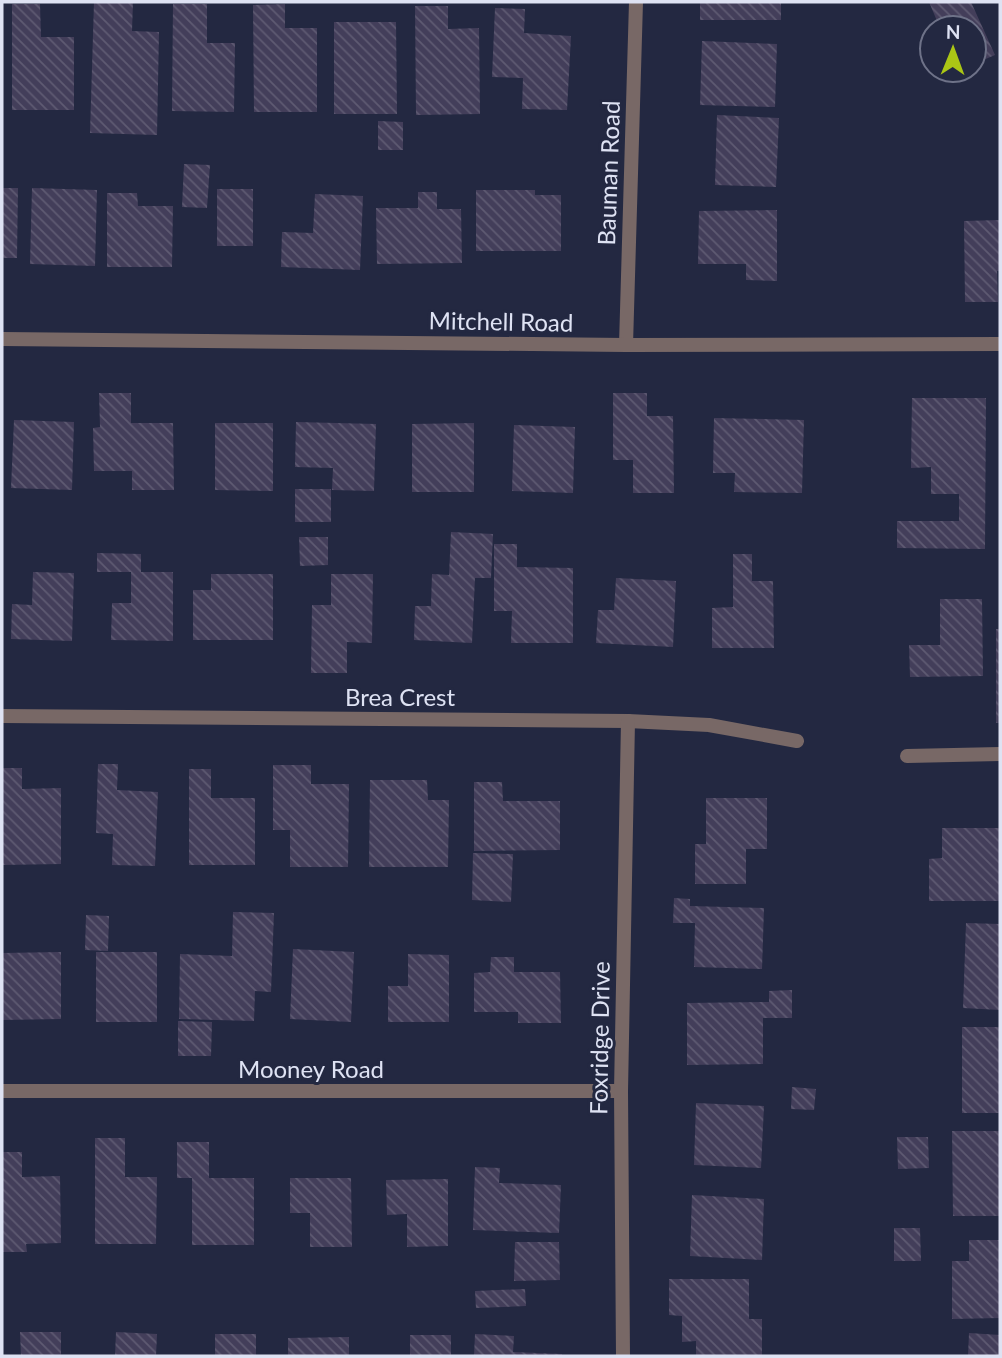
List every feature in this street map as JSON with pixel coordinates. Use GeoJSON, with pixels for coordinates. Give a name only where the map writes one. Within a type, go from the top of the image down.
{"type":"FeatureCollection","features":[{"type":"Feature","properties":{"kind":"street","name":"Bauman Road"},"geometry":{"type":"LineString","coordinates":[[626,345],[636,2]]}},
{"type":"Feature","properties":{"kind":"street","name":"Mitchell Road"},"geometry":{"type":"LineString","coordinates":[[2,339],[626,345],[1000,344]]}},
{"type":"Feature","properties":{"kind":"street","name":"Brea Crest"},"geometry":{"type":"LineString","coordinates":[[2,716],[628,720],[709,725],[797,741]]}},
{"type":"Feature","properties":{"kind":"street","name":"Foxridge Drive"},"geometry":{"type":"LineString","coordinates":[[623,1356],[621,1091],[628,720]]}},
{"type":"Feature","properties":{"kind":"street"},"geometry":{"type":"LineString","coordinates":[[907,757],[1000,754]]}},
{"type":"Feature","properties":{"kind":"street","name":"Mooney Road"},"geometry":{"type":"LineString","coordinates":[[2,1091],[621,1091]]}},
{"type":"Feature","properties":{"kind":"building"},"geometry":{"type":"Polygon","coordinates":[[[94,2],[133,2],[132,31],[159,32],[157,135],[90,133],[94,2]]]}},
{"type":"Feature","properties":{"kind":"building"},"geometry":{"type":"Polygon","coordinates":[[[700,2],[781,2],[781,20],[700,20],[700,2]]]}},
{"type":"Feature","properties":{"kind":"building"},"geometry":{"type":"Polygon","coordinates":[[[929,2],[971,2],[976,14],[934,14],[929,2]]]}},
{"type":"Feature","properties":{"kind":"building"},"geometry":{"type":"Polygon","coordinates":[[[12,4],[40,4],[41,37],[74,37],[74,110],[12,110],[12,4]]]}},
{"type":"Feature","properties":{"kind":"building"},"geometry":{"type":"Polygon","coordinates":[[[173,4],[207,4],[207,43],[235,43],[234,112],[172,111],[173,4]]]}},
{"type":"Feature","properties":{"kind":"building"},"geometry":{"type":"Polygon","coordinates":[[[285,4],[285,28],[317,28],[317,112],[254,112],[253,5],[285,4]]]}},
{"type":"Feature","properties":{"kind":"building"},"geometry":{"type":"Polygon","coordinates":[[[415,6],[448,6],[448,29],[479,28],[480,114],[416,115],[415,6]]]}},
{"type":"Feature","properties":{"kind":"building"},"geometry":{"type":"Polygon","coordinates":[[[495,8],[525,9],[524,33],[571,36],[567,110],[522,109],[523,78],[492,77],[495,8]]]}},
{"type":"Feature","properties":{"kind":"building"},"geometry":{"type":"Polygon","coordinates":[[[334,22],[396,22],[397,114],[334,114],[334,22]]]}},
{"type":"Feature","properties":{"kind":"building"},"geometry":{"type":"Polygon","coordinates":[[[988,40],[995,55],[988,58],[988,40]]]}},
{"type":"Feature","properties":{"kind":"building"},"geometry":{"type":"Polygon","coordinates":[[[702,41],[777,44],[775,107],[700,105],[702,41]]]}},
{"type":"Feature","properties":{"kind":"building"},"geometry":{"type":"Polygon","coordinates":[[[717,115],[779,118],[776,187],[715,185],[717,115]]]}},
{"type":"Feature","properties":{"kind":"building"},"geometry":{"type":"Polygon","coordinates":[[[378,121],[403,122],[403,150],[378,150],[378,121]]]}},
{"type":"Feature","properties":{"kind":"building"},"geometry":{"type":"Polygon","coordinates":[[[184,164],[210,165],[207,208],[182,207],[184,164]]]}},
{"type":"Feature","properties":{"kind":"building"},"geometry":{"type":"Polygon","coordinates":[[[2,188],[18,188],[17,258],[2,258],[2,188]]]}},
{"type":"Feature","properties":{"kind":"building"},"geometry":{"type":"Polygon","coordinates":[[[32,188],[97,190],[95,266],[30,264],[32,188]]]}},
{"type":"Feature","properties":{"kind":"building"},"geometry":{"type":"Polygon","coordinates":[[[217,189],[253,189],[253,246],[217,246],[217,189]]]}},
{"type":"Feature","properties":{"kind":"building"},"geometry":{"type":"Polygon","coordinates":[[[476,190],[535,190],[535,195],[561,195],[561,251],[476,251],[476,190]]]}},
{"type":"Feature","properties":{"kind":"building"},"geometry":{"type":"Polygon","coordinates":[[[418,192],[437,192],[437,209],[461,209],[462,263],[377,264],[376,208],[418,208],[418,192]]]}},
{"type":"Feature","properties":{"kind":"building"},"geometry":{"type":"Polygon","coordinates":[[[107,193],[137,193],[138,206],[173,206],[172,267],[107,267],[107,193]]]}},
{"type":"Feature","properties":{"kind":"building"},"geometry":{"type":"Polygon","coordinates":[[[315,194],[363,196],[360,270],[281,267],[282,232],[313,233],[315,194]]]}},
{"type":"Feature","properties":{"kind":"building"},"geometry":{"type":"Polygon","coordinates":[[[777,210],[777,281],[746,280],[746,264],[698,264],[699,211],[777,210]]]}},
{"type":"Feature","properties":{"kind":"building"},"geometry":{"type":"Polygon","coordinates":[[[1000,220],[998,302],[965,302],[964,221],[1000,220]]]}},
{"type":"Feature","properties":{"kind":"building"},"geometry":{"type":"Polygon","coordinates":[[[99,393],[131,393],[131,423],[173,423],[174,490],[132,490],[132,471],[94,471],[93,428],[100,427],[99,393]]]}},
{"type":"Feature","properties":{"kind":"building"},"geometry":{"type":"Polygon","coordinates":[[[613,393],[647,393],[647,416],[673,416],[674,493],[633,493],[633,460],[613,460],[613,393]]]}},
{"type":"Feature","properties":{"kind":"building"},"geometry":{"type":"Polygon","coordinates":[[[912,398],[986,398],[985,549],[897,548],[897,521],[959,521],[959,494],[931,494],[931,467],[911,468],[912,398]]]}},
{"type":"Feature","properties":{"kind":"building"},"geometry":{"type":"Polygon","coordinates":[[[714,418],[804,420],[802,493],[734,492],[735,473],[713,473],[714,418]]]}},
{"type":"Feature","properties":{"kind":"building"},"geometry":{"type":"Polygon","coordinates":[[[14,420],[74,422],[72,490],[11,488],[14,420]]]}},
{"type":"Feature","properties":{"kind":"building"},"geometry":{"type":"Polygon","coordinates":[[[296,422],[376,424],[374,491],[332,490],[333,468],[295,467],[296,422]]]}},
{"type":"Feature","properties":{"kind":"building"},"geometry":{"type":"Polygon","coordinates":[[[215,423],[273,423],[273,491],[215,490],[215,423]]]}},
{"type":"Feature","properties":{"kind":"building"},"geometry":{"type":"Polygon","coordinates":[[[474,423],[474,492],[412,492],[412,424],[474,423]]]}},
{"type":"Feature","properties":{"kind":"building"},"geometry":{"type":"Polygon","coordinates":[[[514,425],[575,427],[573,493],[512,491],[514,425]]]}},
{"type":"Feature","properties":{"kind":"building"},"geometry":{"type":"Polygon","coordinates":[[[295,489],[331,489],[331,522],[295,522],[295,489]]]}},
{"type":"Feature","properties":{"kind":"building"},"geometry":{"type":"Polygon","coordinates":[[[451,532],[493,534],[491,578],[475,578],[472,643],[414,640],[415,606],[431,606],[432,574],[449,575],[451,532]]]}},
{"type":"Feature","properties":{"kind":"building"},"geometry":{"type":"Polygon","coordinates":[[[299,537],[328,537],[328,565],[300,566],[299,537]]]}},
{"type":"Feature","properties":{"kind":"building"},"geometry":{"type":"Polygon","coordinates":[[[494,544],[517,544],[517,567],[573,568],[573,643],[511,643],[512,611],[494,611],[494,544]]]}},
{"type":"Feature","properties":{"kind":"building"},"geometry":{"type":"Polygon","coordinates":[[[97,553],[141,554],[141,572],[173,572],[173,641],[111,640],[112,603],[131,603],[131,572],[97,572],[97,553]]]}},
{"type":"Feature","properties":{"kind":"building"},"geometry":{"type":"Polygon","coordinates":[[[733,554],[752,554],[752,581],[773,581],[774,648],[712,648],[712,608],[733,607],[733,554]]]}},
{"type":"Feature","properties":{"kind":"building"},"geometry":{"type":"Polygon","coordinates":[[[33,572],[74,573],[72,641],[11,639],[12,604],[32,605],[33,572]]]}},
{"type":"Feature","properties":{"kind":"building"},"geometry":{"type":"Polygon","coordinates":[[[211,574],[273,574],[273,640],[193,640],[193,590],[211,590],[211,574]]]}},
{"type":"Feature","properties":{"kind":"building"},"geometry":{"type":"Polygon","coordinates":[[[331,574],[373,574],[372,643],[347,642],[347,673],[311,673],[312,605],[331,605],[331,574]]]}},
{"type":"Feature","properties":{"kind":"building"},"geometry":{"type":"Polygon","coordinates":[[[616,578],[676,581],[673,647],[596,643],[598,610],[614,610],[616,578]]]}},
{"type":"Feature","properties":{"kind":"building"},"geometry":{"type":"Polygon","coordinates":[[[940,599],[982,599],[983,676],[910,677],[909,645],[940,645],[940,599]]]}},
{"type":"Feature","properties":{"kind":"building"},"geometry":{"type":"Polygon","coordinates":[[[996,629],[1000,629],[1000,723],[996,723],[996,629]]]}},
{"type":"Feature","properties":{"kind":"building"},"geometry":{"type":"Polygon","coordinates":[[[98,764],[118,764],[117,790],[158,792],[155,866],[112,865],[113,834],[96,833],[98,764]]]}},
{"type":"Feature","properties":{"kind":"building"},"geometry":{"type":"Polygon","coordinates":[[[273,765],[311,765],[311,784],[349,784],[348,867],[290,867],[290,830],[273,830],[273,765]]]}},
{"type":"Feature","properties":{"kind":"building"},"geometry":{"type":"Polygon","coordinates":[[[2,768],[22,768],[22,789],[61,788],[61,864],[2,865],[2,768]]]}},
{"type":"Feature","properties":{"kind":"building"},"geometry":{"type":"Polygon","coordinates":[[[189,769],[211,769],[211,798],[255,798],[255,865],[189,865],[189,769]]]}},
{"type":"Feature","properties":{"kind":"building"},"geometry":{"type":"Polygon","coordinates":[[[370,780],[427,780],[428,800],[449,800],[448,867],[369,867],[370,780]]]}},
{"type":"Feature","properties":{"kind":"building"},"geometry":{"type":"Polygon","coordinates":[[[474,782],[502,782],[503,801],[560,801],[560,850],[474,851],[474,782]]]}},
{"type":"Feature","properties":{"kind":"building"},"geometry":{"type":"Polygon","coordinates":[[[706,798],[767,798],[767,849],[746,849],[746,884],[695,884],[695,844],[706,844],[706,798]]]}},
{"type":"Feature","properties":{"kind":"building"},"geometry":{"type":"Polygon","coordinates":[[[942,828],[1000,828],[1000,901],[929,901],[929,859],[942,858],[942,828]]]}},
{"type":"Feature","properties":{"kind":"building"},"geometry":{"type":"Polygon","coordinates":[[[473,853],[513,854],[511,902],[472,900],[473,853]]]}},
{"type":"Feature","properties":{"kind":"building"},"geometry":{"type":"Polygon","coordinates":[[[674,898],[690,899],[690,906],[764,908],[762,969],[694,967],[695,923],[673,923],[674,898]]]}},
{"type":"Feature","properties":{"kind":"building"},"geometry":{"type":"Polygon","coordinates":[[[233,912],[274,913],[271,992],[255,991],[254,1021],[179,1019],[180,954],[232,956],[233,912]]]}},
{"type":"Feature","properties":{"kind":"building"},"geometry":{"type":"Polygon","coordinates":[[[86,915],[109,916],[108,951],[85,950],[86,915]]]}},
{"type":"Feature","properties":{"kind":"building"},"geometry":{"type":"Polygon","coordinates":[[[966,923],[1000,924],[1000,1010],[963,1008],[966,923]]]}},
{"type":"Feature","properties":{"kind":"building"},"geometry":{"type":"Polygon","coordinates":[[[293,949],[354,952],[351,1022],[290,1019],[293,949]]]}},
{"type":"Feature","properties":{"kind":"building"},"geometry":{"type":"Polygon","coordinates":[[[61,952],[61,1019],[2,1020],[2,953],[61,952]]]}},
{"type":"Feature","properties":{"kind":"building"},"geometry":{"type":"Polygon","coordinates":[[[96,952],[157,952],[157,1022],[96,1022],[96,952]]]}},
{"type":"Feature","properties":{"kind":"building"},"geometry":{"type":"Polygon","coordinates":[[[408,954],[449,955],[449,1022],[388,1022],[388,986],[408,986],[408,954]]]}},
{"type":"Feature","properties":{"kind":"building"},"geometry":{"type":"Polygon","coordinates":[[[491,957],[514,957],[514,972],[560,972],[561,1023],[518,1023],[518,1012],[474,1012],[474,973],[490,972],[491,957]]]}},
{"type":"Feature","properties":{"kind":"building"},"geometry":{"type":"Polygon","coordinates":[[[792,990],[792,1018],[763,1018],[763,1064],[687,1065],[687,1003],[769,1002],[769,991],[792,990]]]}},
{"type":"Feature","properties":{"kind":"building"},"geometry":{"type":"Polygon","coordinates":[[[178,1021],[212,1022],[211,1056],[178,1056],[178,1021]]]}},
{"type":"Feature","properties":{"kind":"building"},"geometry":{"type":"Polygon","coordinates":[[[962,1027],[1000,1027],[1000,1113],[962,1113],[962,1027]]]}},
{"type":"Feature","properties":{"kind":"building"},"geometry":{"type":"Polygon","coordinates":[[[792,1087],[816,1089],[814,1110],[791,1109],[792,1087]]]}},
{"type":"Feature","properties":{"kind":"building"},"geometry":{"type":"Polygon","coordinates":[[[696,1103],[764,1106],[761,1168],[694,1165],[696,1103]]]}},
{"type":"Feature","properties":{"kind":"building"},"geometry":{"type":"Polygon","coordinates":[[[952,1131],[1000,1131],[1000,1216],[953,1216],[952,1131]]]}},
{"type":"Feature","properties":{"kind":"building"},"geometry":{"type":"Polygon","coordinates":[[[897,1137],[928,1137],[929,1168],[898,1169],[897,1137]]]}},
{"type":"Feature","properties":{"kind":"building"},"geometry":{"type":"Polygon","coordinates":[[[95,1138],[125,1138],[125,1177],[157,1177],[156,1244],[95,1244],[95,1138]]]}},
{"type":"Feature","properties":{"kind":"building"},"geometry":{"type":"Polygon","coordinates":[[[177,1142],[209,1142],[209,1178],[254,1178],[254,1245],[192,1245],[192,1178],[177,1178],[177,1142]]]}},
{"type":"Feature","properties":{"kind":"building"},"geometry":{"type":"Polygon","coordinates":[[[2,1152],[22,1152],[22,1177],[60,1176],[61,1243],[26,1244],[27,1252],[2,1252],[2,1152]]]}},
{"type":"Feature","properties":{"kind":"building"},"geometry":{"type":"Polygon","coordinates":[[[475,1167],[500,1168],[499,1183],[561,1185],[559,1233],[473,1230],[475,1167]]]}},
{"type":"Feature","properties":{"kind":"building"},"geometry":{"type":"Polygon","coordinates":[[[290,1178],[351,1178],[352,1247],[310,1247],[310,1213],[290,1213],[290,1178]]]}},
{"type":"Feature","properties":{"kind":"building"},"geometry":{"type":"Polygon","coordinates":[[[448,1179],[448,1246],[407,1247],[407,1214],[387,1215],[386,1180],[448,1179]]]}},
{"type":"Feature","properties":{"kind":"building"},"geometry":{"type":"Polygon","coordinates":[[[692,1195],[764,1199],[762,1260],[690,1256],[692,1195]]]}},
{"type":"Feature","properties":{"kind":"building"},"geometry":{"type":"Polygon","coordinates":[[[894,1228],[920,1228],[921,1261],[894,1261],[894,1228]]]}},
{"type":"Feature","properties":{"kind":"building"},"geometry":{"type":"Polygon","coordinates":[[[969,1240],[1000,1240],[1000,1318],[952,1319],[952,1261],[969,1261],[969,1240]]]}},
{"type":"Feature","properties":{"kind":"building"},"geometry":{"type":"Polygon","coordinates":[[[515,1242],[559,1242],[560,1280],[514,1281],[515,1242]]]}},
{"type":"Feature","properties":{"kind":"building"},"geometry":{"type":"Polygon","coordinates":[[[669,1279],[749,1279],[749,1319],[762,1319],[762,1356],[696,1356],[696,1341],[682,1342],[682,1316],[669,1315],[669,1279]]]}},
{"type":"Feature","properties":{"kind":"building"},"geometry":{"type":"Polygon","coordinates":[[[525,1289],[526,1306],[476,1308],[475,1291],[525,1289]]]}},
{"type":"Feature","properties":{"kind":"building"},"geometry":{"type":"Polygon","coordinates":[[[20,1332],[61,1332],[61,1356],[21,1356],[20,1332]]]}},
{"type":"Feature","properties":{"kind":"building"},"geometry":{"type":"Polygon","coordinates":[[[116,1332],[157,1334],[156,1356],[115,1356],[116,1332]]]}},
{"type":"Feature","properties":{"kind":"building"},"geometry":{"type":"Polygon","coordinates":[[[969,1333],[1000,1335],[1000,1356],[968,1356],[969,1333]]]}},
{"type":"Feature","properties":{"kind":"building"},"geometry":{"type":"Polygon","coordinates":[[[215,1334],[256,1334],[256,1356],[215,1356],[215,1334]]]}},
{"type":"Feature","properties":{"kind":"building"},"geometry":{"type":"Polygon","coordinates":[[[475,1334],[514,1336],[513,1352],[562,1356],[474,1356],[475,1334]]]}},
{"type":"Feature","properties":{"kind":"building"},"geometry":{"type":"Polygon","coordinates":[[[410,1335],[451,1335],[451,1356],[410,1356],[410,1335]]]}},
{"type":"Feature","properties":{"kind":"building"},"geometry":{"type":"Polygon","coordinates":[[[349,1337],[349,1356],[288,1356],[288,1338],[349,1337]]]}}]}
